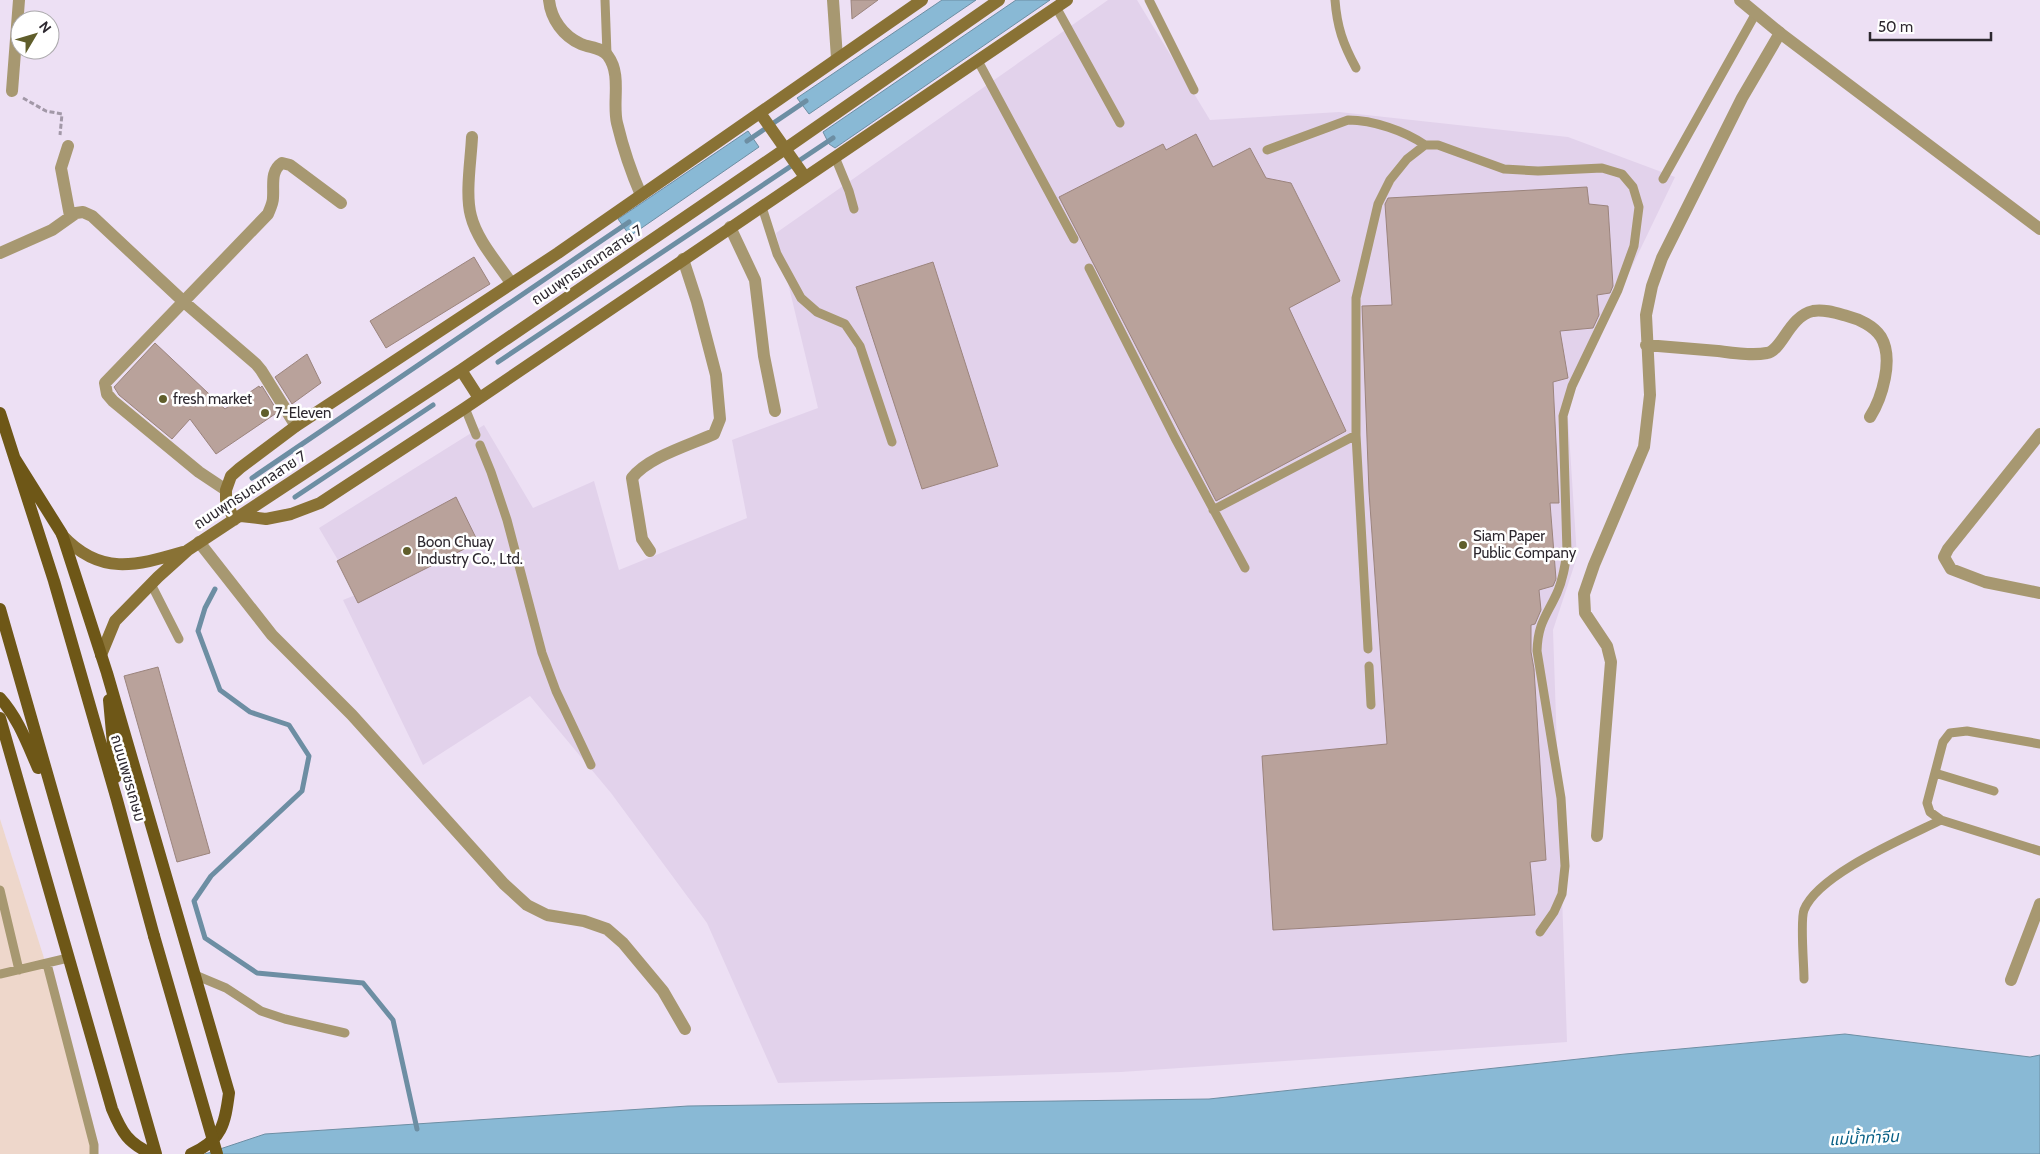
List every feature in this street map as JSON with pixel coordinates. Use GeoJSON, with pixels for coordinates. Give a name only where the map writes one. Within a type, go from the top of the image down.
{"type":"FeatureCollection","features":[{"type":"Feature","properties":{"kind":"main road"},"geometry":{"type":"LineString","coordinates":[[922,0],[641,195],[296,426],[240,468],[231,476],[226,490],[226,500],[237,518],[266,519],[291,514],[320,503],[465,408],[1068,0]]}},
{"type":"Feature","properties":{"kind":"main road","name":"ถนนพุทธมณฑลสาย 7"},"geometry":{"type":"LineString","coordinates":[[101,655],[115,621],[188,550],[461,370],[785,149],[999,0]]}},
{"type":"Feature","properties":{"kind":"main road"},"geometry":{"type":"LineString","coordinates":[[760,113],[805,177]]}},
{"type":"Feature","properties":{"kind":"main road"},"geometry":{"type":"LineString","coordinates":[[461,370],[479,398]]}},
{"type":"Feature","properties":{"kind":"main road","name":"ถนนเพชรเกษม"},"geometry":{"type":"LineString","coordinates":[[0,412],[54,582],[218,1154]]}},
{"type":"Feature","properties":{"kind":"main road"},"geometry":{"type":"LineString","coordinates":[[15,459],[62,534],[107,673],[229,1093],[226,1120],[217,1135],[202,1149],[191,1154]]}},
{"type":"Feature","properties":{"kind":"main road","name":"ถนนพุทธมณฑลสาย 7"},"geometry":{"type":"LineString","coordinates":[[62,534],[74,548],[87,556],[100,562],[120,565],[144,563],[188,550]]}},
{"type":"Feature","properties":{"kind":"main road"},"geometry":{"type":"LineString","coordinates":[[0,609],[156,1154]]}},
{"type":"Feature","properties":{"kind":"main road"},"geometry":{"type":"LineString","coordinates":[[107,673],[117,800]]}},
{"type":"Feature","properties":{"kind":"main road"},"geometry":{"type":"LineString","coordinates":[[0,698],[9,708],[22,732],[54,802]]}},
{"type":"Feature","properties":{"kind":"main road"},"geometry":{"type":"LineString","coordinates":[[0,718],[112,1110],[120,1130],[134,1146],[152,1154]]}},
{"type":"Feature","properties":{"kind":"street"},"geometry":{"type":"LineString","coordinates":[[12,92],[19,0]]}},
{"type":"Feature","properties":{"kind":"street"},"geometry":{"type":"LineString","coordinates":[[549,0],[553,18],[564,33],[581,44],[600,49],[607,54],[612,63],[615,81],[616,120],[626,157],[641,195]]}},
{"type":"Feature","properties":{"kind":"street"},"geometry":{"type":"LineString","coordinates":[[834,0],[837,58]]}},
{"type":"Feature","properties":{"kind":"street"},"geometry":{"type":"LineString","coordinates":[[1744,1],[1780,33],[2040,229]]}},
{"type":"Feature","properties":{"kind":"street"},"geometry":{"type":"LineString","coordinates":[[1597,836],[1611,662],[1607,646],[1585,614],[1584,594],[1594,565],[1644,447],[1650,395],[1646,315],[1652,286],[1662,258],[1742,98],[1780,33]]}},
{"type":"Feature","properties":{"kind":"street"},"geometry":{"type":"LineString","coordinates":[[472,137],[470,215],[477,233],[511,283]]}},
{"type":"Feature","properties":{"kind":"street"},"geometry":{"type":"LineString","coordinates":[[68,146],[61,168],[70,216]]}},
{"type":"Feature","properties":{"kind":"street"},"geometry":{"type":"LineString","coordinates":[[226,490],[193,467],[112,401],[104,388],[105,383],[268,214],[273,200],[273,177],[278,166],[282,163],[290,165],[341,203]]}},
{"type":"Feature","properties":{"kind":"street"},"geometry":{"type":"LineString","coordinates":[[0,252],[52,230],[70,216],[83,212],[92,216],[184,302],[262,370],[296,426]]}},
{"type":"Feature","properties":{"kind":"street"},"geometry":{"type":"LineString","coordinates":[[730,227],[755,280],[764,356],[775,411]]}},
{"type":"Feature","properties":{"kind":"street"},"geometry":{"type":"LineString","coordinates":[[650,551],[642,539],[632,478],[639,469],[649,463],[714,434],[720,419],[716,375],[697,302],[683,259]]}},
{"type":"Feature","properties":{"kind":"street"},"geometry":{"type":"LineString","coordinates":[[1646,345],[1739,353],[1769,353],[1777,348],[1783,336],[1800,317],[1813,311],[1830,311],[1859,319],[1881,337],[1887,357],[1879,402],[1870,417]]}},
{"type":"Feature","properties":{"kind":"street"},"geometry":{"type":"LineString","coordinates":[[2040,434],[1948,549],[1944,557],[1951,568],[1985,582],[2040,593]]}},
{"type":"Feature","properties":{"kind":"street"},"geometry":{"type":"LineString","coordinates":[[199,542],[272,634],[352,715],[428,801],[510,889],[527,905],[547,915],[584,920],[607,928],[623,943],[663,991],[685,1029]]}},
{"type":"Feature","properties":{"kind":"street"},"geometry":{"type":"LineString","coordinates":[[2011,980],[2040,904]]}},
{"type":"Feature","properties":{"kind":"lane"},"geometry":{"type":"LineString","coordinates":[[605,0],[607,54]]}},
{"type":"Feature","properties":{"kind":"lane"},"geometry":{"type":"LineString","coordinates":[[1149,0],[1194,90]]}},
{"type":"Feature","properties":{"kind":"lane"},"geometry":{"type":"LineString","coordinates":[[1335,0],[1336,18],[1343,45],[1356,68]]}},
{"type":"Feature","properties":{"kind":"lane"},"geometry":{"type":"LineString","coordinates":[[1056,7],[1120,123]]}},
{"type":"Feature","properties":{"kind":"lane"},"geometry":{"type":"LineString","coordinates":[[1664,179],[1756,13]]}},
{"type":"Feature","properties":{"kind":"lane"},"geometry":{"type":"LineString","coordinates":[[978,61],[1074,239]]}},
{"type":"Feature","properties":{"kind":"lane"},"geometry":{"type":"LineString","coordinates":[[1267,150],[1348,120],[1358,120],[1414,137],[1425,145]]}},
{"type":"Feature","properties":{"kind":"lane"},"geometry":{"type":"LineString","coordinates":[[1368,649],[1356,435],[1356,298],[1378,204],[1390,180],[1407,158],[1418,148],[1425,145],[1438,145],[1504,169],[1538,171],[1602,168],[1622,174],[1633,187],[1639,207],[1634,246],[1618,290],[1572,386],[1563,416],[1567,552],[1565,570],[1557,594],[1537,634],[1536,652],[1560,798],[1565,866],[1562,894],[1554,912],[1540,932]]}},
{"type":"Feature","properties":{"kind":"lane"},"geometry":{"type":"LineString","coordinates":[[835,157],[847,184],[854,209]]}},
{"type":"Feature","properties":{"kind":"lane"},"geometry":{"type":"LineString","coordinates":[[762,207],[777,254],[801,298],[817,312],[845,324],[860,346],[892,442]]}},
{"type":"Feature","properties":{"kind":"lane"},"geometry":{"type":"LineString","coordinates":[[1089,268],[1213,510],[1245,568]]}},
{"type":"Feature","properties":{"kind":"lane"},"geometry":{"type":"LineString","coordinates":[[465,408],[476,435]]}},
{"type":"Feature","properties":{"kind":"lane"},"geometry":{"type":"LineString","coordinates":[[1213,510],[1356,435]]}},
{"type":"Feature","properties":{"kind":"lane"},"geometry":{"type":"LineString","coordinates":[[480,445],[507,520],[542,653],[556,691],[591,765]]}},
{"type":"Feature","properties":{"kind":"lane"},"geometry":{"type":"LineString","coordinates":[[151,584],[179,639]]}},
{"type":"Feature","properties":{"kind":"lane"},"geometry":{"type":"LineString","coordinates":[[1369,666],[1371,705]]}},
{"type":"Feature","properties":{"kind":"lane"},"geometry":{"type":"LineString","coordinates":[[2040,744],[1967,731],[1950,733],[1943,742],[1928,803],[1930,812],[1941,820],[2040,851]]}},
{"type":"Feature","properties":{"kind":"lane"},"geometry":{"type":"LineString","coordinates":[[1935,773],[1994,791]]}},
{"type":"Feature","properties":{"kind":"lane"},"geometry":{"type":"LineString","coordinates":[[1804,979],[1804,910],[1814,895],[1835,876],[1941,820]]}},
{"type":"Feature","properties":{"kind":"lane"},"geometry":{"type":"LineString","coordinates":[[0,890],[18,970]]}},
{"type":"Feature","properties":{"kind":"lane"},"geometry":{"type":"LineString","coordinates":[[0,974],[68,958]]}},
{"type":"Feature","properties":{"kind":"lane"},"geometry":{"type":"LineString","coordinates":[[47,964],[94,1145],[94,1154]]}},
{"type":"Feature","properties":{"kind":"lane"},"geometry":{"type":"LineString","coordinates":[[195,975],[226,988],[261,1010],[285,1019],[344,1033]]}},
{"type":"Feature","properties":{"kind":"path"},"geometry":{"type":"LineString","coordinates":[[12,92],[46,111],[62,114],[60,134],[68,146]]}},
{"type":"Feature","properties":{"kind":"shaded area"},"geometry":{"type":"Polygon","coordinates":[[[1108,0],[1137,0],[1210,120],[1339,112],[1568,137],[1675,177],[1567,402],[1577,557],[1553,630],[1567,1042],[1121,1072],[778,1083],[707,923],[611,793],[530,696],[423,765],[343,600],[358,594],[319,528],[484,425],[533,508],[594,481],[619,570],[747,518],[732,440],[818,408],[776,233],[1108,0]]]}},
{"type":"Feature","properties":{"kind":"shaded area"},"geometry":{"type":"Polygon","coordinates":[[[0,819],[44,958],[95,1154],[0,1154],[0,819]]]}},
{"type":"Feature","properties":{"kind":"water"},"geometry":{"type":"Polygon","coordinates":[[[942,0],[976,0],[809,114],[797,98],[942,0]]]}},
{"type":"Feature","properties":{"kind":"water"},"geometry":{"type":"Polygon","coordinates":[[[1016,0],[1050,0],[835,148],[829,144],[823,132],[1016,0]]]}},
{"type":"Feature","properties":{"kind":"water"},"geometry":{"type":"Polygon","coordinates":[[[748,131],[759,147],[630,236],[618,219],[748,131]]]}},
{"type":"Feature","properties":{"kind":"water","name":"แม่น้ำท่าจีน"},"geometry":{"type":"Polygon","coordinates":[[[1845,1034],[2030,1057],[2040,1055],[2040,1154],[205,1154],[265,1134],[688,1106],[1209,1099],[1625,1054],[1845,1034]]]}},
{"type":"Feature","properties":{"kind":"building"},"geometry":{"type":"Polygon","coordinates":[[[851,0],[878,0],[852,19],[851,0]]]}},
{"type":"Feature","properties":{"kind":"building"},"geometry":{"type":"Polygon","coordinates":[[[1196,134],[1213,167],[1250,148],[1266,178],[1291,183],[1340,281],[1289,308],[1346,431],[1216,501],[1059,197],[1163,144],[1166,150],[1196,134]]]}},
{"type":"Feature","properties":{"kind":"building","name":"Siam Paper Public Company"},"geometry":{"type":"Polygon","coordinates":[[[1587,187],[1589,204],[1608,206],[1613,286],[1610,293],[1597,295],[1599,315],[1593,328],[1560,331],[1568,378],[1553,382],[1559,503],[1550,503],[1556,579],[1553,586],[1539,590],[1541,610],[1535,624],[1531,625],[1531,652],[1534,669],[1546,860],[1530,862],[1535,915],[1273,930],[1262,756],[1387,744],[1369,492],[1362,306],[1392,305],[1385,204],[1388,198],[1587,187]]]}},
{"type":"Feature","properties":{"kind":"building"},"geometry":{"type":"Polygon","coordinates":[[[474,257],[490,284],[386,348],[370,321],[474,257]]]}},
{"type":"Feature","properties":{"kind":"building"},"geometry":{"type":"Polygon","coordinates":[[[933,262],[998,466],[922,489],[856,287],[933,262]]]}},
{"type":"Feature","properties":{"kind":"building"},"geometry":{"type":"Polygon","coordinates":[[[155,343],[225,409],[259,386],[260,388],[262,386],[278,412],[216,454],[190,419],[172,439],[119,395],[114,387],[155,343]]]}},
{"type":"Feature","properties":{"kind":"building"},"geometry":{"type":"Polygon","coordinates":[[[307,354],[321,383],[292,404],[275,377],[307,354]]]}},
{"type":"Feature","properties":{"kind":"building","name":"Boon Chuay Industry Co., Ltd."},"geometry":{"type":"Polygon","coordinates":[[[456,497],[478,542],[358,603],[337,561],[456,497]]]}},
{"type":"Feature","properties":{"kind":"building"},"geometry":{"type":"Polygon","coordinates":[[[158,667],[210,853],[177,862],[124,676],[158,667]]]}},
{"type":"Feature","properties":{"kind":"waterway"},"geometry":{"type":"LineString","coordinates":[[747,141],[806,101]]}},
{"type":"Feature","properties":{"kind":"waterway"},"geometry":{"type":"LineString","coordinates":[[498,362],[833,138]]}},
{"type":"Feature","properties":{"kind":"waterway"},"geometry":{"type":"LineString","coordinates":[[252,478],[629,222]]}},
{"type":"Feature","properties":{"kind":"waterway"},"geometry":{"type":"LineString","coordinates":[[295,497],[433,405]]}},
{"type":"Feature","properties":{"kind":"waterway"},"geometry":{"type":"LineString","coordinates":[[215,589],[205,608],[198,631],[220,690],[250,712],[289,725],[309,756],[302,791],[211,876],[194,901],[205,938],[257,973],[363,983],[393,1020],[417,1129]]}},
{"type":"Feature","properties":{"kind":"place","name":"fresh market"},"geometry":{"type":"Point","coordinates":[163,399]}},
{"type":"Feature","properties":{"kind":"place","name":"7-Eleven"},"geometry":{"type":"Point","coordinates":[265,413]}},
{"type":"Feature","properties":{"kind":"place","name":"Siam Paper Public Company"},"geometry":{"type":"Point","coordinates":[1463,545]}},
{"type":"Feature","properties":{"kind":"place","name":"Boon Chuay Industry Co., Ltd."},"geometry":{"type":"Point","coordinates":[407,551]}}]}
